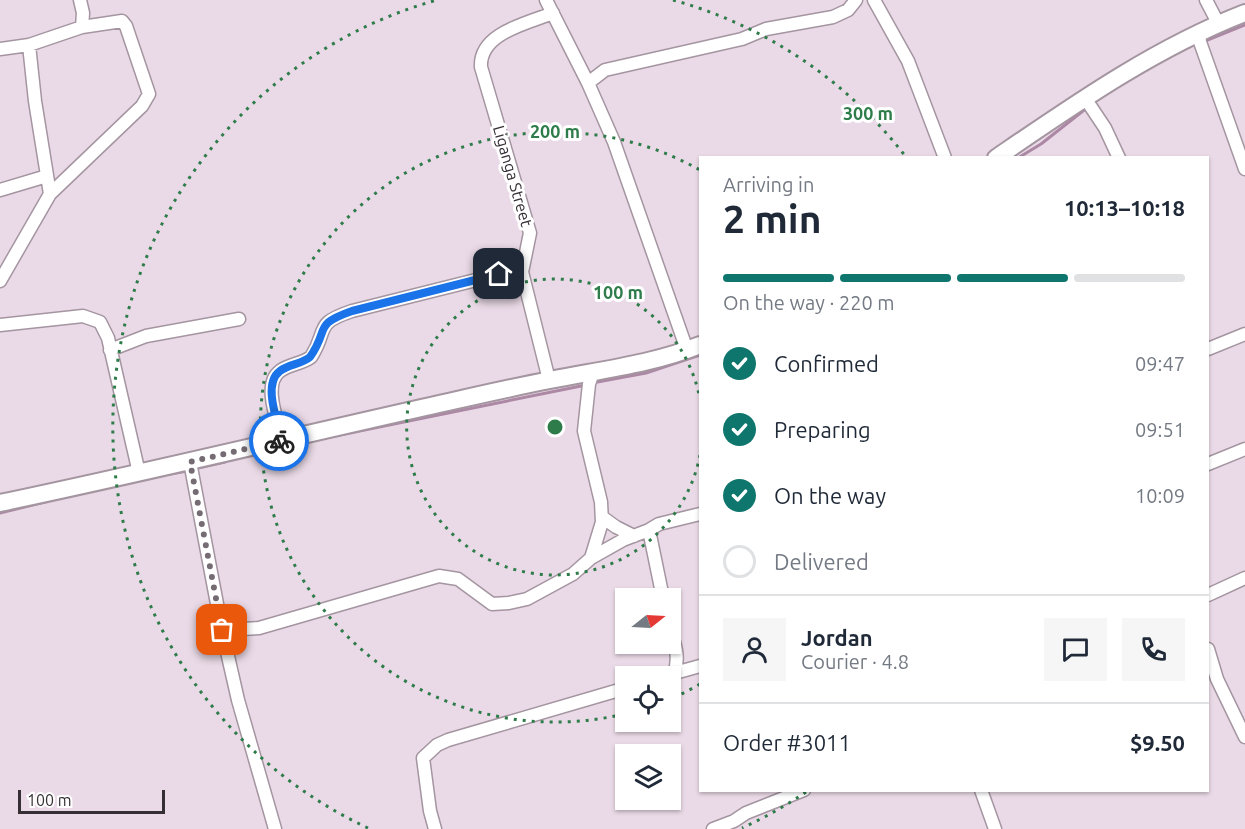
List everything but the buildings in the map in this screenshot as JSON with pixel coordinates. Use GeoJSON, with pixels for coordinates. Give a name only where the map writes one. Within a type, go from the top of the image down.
{"type":"FeatureCollection","features":[{"type":"Feature","properties":{"kind":"main road"},"geometry":{"type":"LineString","coordinates":[[999,156],[1119,77],[1199,33],[1245,13]]}},
{"type":"Feature","properties":{"kind":"main road"},"geometry":{"type":"LineString","coordinates":[[0,503],[593,372],[694,347]]}},
{"type":"Feature","properties":{"kind":"street"},"geometry":{"type":"LineString","coordinates":[[80,0],[83,13],[82,27]]}},
{"type":"Feature","properties":{"kind":"street"},"geometry":{"type":"LineString","coordinates":[[546,0],[588,82],[614,142],[694,347]]}},
{"type":"Feature","properties":{"kind":"street"},"geometry":{"type":"LineString","coordinates":[[588,82],[605,70],[742,39],[766,29],[833,17],[848,10],[856,0]]}},
{"type":"Feature","properties":{"kind":"street"},"geometry":{"type":"LineString","coordinates":[[874,0],[908,62],[944,156]]}},
{"type":"Feature","properties":{"kind":"street"},"geometry":{"type":"LineString","coordinates":[[1206,0],[1218,24]]}},
{"type":"Feature","properties":{"kind":"street","name":"Liganga Street"},"geometry":{"type":"LineString","coordinates":[[549,380],[523,276],[530,233],[480,58],[484,50],[498,36],[553,14]]}},
{"type":"Feature","properties":{"kind":"street"},"geometry":{"type":"LineString","coordinates":[[0,50],[28,45],[82,27],[122,21],[126,26],[149,94],[142,106],[50,194],[0,281]]}},
{"type":"Feature","properties":{"kind":"street"},"geometry":{"type":"LineString","coordinates":[[1199,33],[1200,42],[1245,169]]}},
{"type":"Feature","properties":{"kind":"street"},"geometry":{"type":"LineString","coordinates":[[28,45],[50,194]]}},
{"type":"Feature","properties":{"kind":"street"},"geometry":{"type":"LineString","coordinates":[[1085,98],[1105,128],[1118,156]]}},
{"type":"Feature","properties":{"kind":"street"},"geometry":{"type":"LineString","coordinates":[[0,190],[47,176]]}},
{"type":"Feature","properties":{"kind":"street"},"geometry":{"type":"LineString","coordinates":[[282,440],[271,382],[279,371],[306,361],[310,357],[325,324],[332,318],[520,269]]}},
{"type":"Feature","properties":{"kind":"street"},"geometry":{"type":"LineString","coordinates":[[0,325],[72,317],[91,318],[100,322],[105,330],[139,473]]}},
{"type":"Feature","properties":{"kind":"street"},"geometry":{"type":"LineString","coordinates":[[110,350],[146,336],[239,320]]}},
{"type":"Feature","properties":{"kind":"street"},"geometry":{"type":"LineString","coordinates":[[1209,349],[1245,334]]}},
{"type":"Feature","properties":{"kind":"street"},"geometry":{"type":"LineString","coordinates":[[591,558],[597,544],[602,517],[601,502],[584,431],[588,384],[593,372]]}},
{"type":"Feature","properties":{"kind":"street"},"geometry":{"type":"LineString","coordinates":[[1209,464],[1245,448]]}},
{"type":"Feature","properties":{"kind":"street"},"geometry":{"type":"LineString","coordinates":[[190,462],[222,630],[238,700],[275,829]]}},
{"type":"Feature","properties":{"kind":"street"},"geometry":{"type":"LineString","coordinates":[[222,630],[259,628],[440,576],[458,579],[492,604],[527,599],[573,574],[591,558],[623,540],[659,524],[699,514]]}},
{"type":"Feature","properties":{"kind":"street"},"geometry":{"type":"LineString","coordinates":[[602,517],[634,536]]}},
{"type":"Feature","properties":{"kind":"street"},"geometry":{"type":"LineString","coordinates":[[649,530],[661,588]]}},
{"type":"Feature","properties":{"kind":"street"},"geometry":{"type":"LineString","coordinates":[[1209,595],[1245,578]]}},
{"type":"Feature","properties":{"kind":"street"},"geometry":{"type":"LineString","coordinates":[[1209,652],[1217,679],[1245,737]]}},
{"type":"Feature","properties":{"kind":"street"},"geometry":{"type":"LineString","coordinates":[[681,672],[699,666]]}},
{"type":"Feature","properties":{"kind":"street"},"geometry":{"type":"LineString","coordinates":[[435,829],[423,759],[437,745],[615,691]]}},
{"type":"Feature","properties":{"kind":"street"},"geometry":{"type":"LineString","coordinates":[[713,829],[735,825],[738,817],[799,792]]}},
{"type":"Feature","properties":{"kind":"street"},"geometry":{"type":"LineString","coordinates":[[982,792],[995,829]]}},
{"type":"Feature","properties":{"kind":"waterway"},"geometry":{"type":"LineString","coordinates":[[1205,41],[1245,25]]}},
{"type":"Feature","properties":{"kind":"waterway"},"geometry":{"type":"LineString","coordinates":[[1021,156],[1041,144],[1088,107]]}},
{"type":"Feature","properties":{"kind":"waterway"},"geometry":{"type":"LineString","coordinates":[[592,383],[646,373],[699,355]]}},
{"type":"Feature","properties":{"kind":"waterway"},"geometry":{"type":"LineString","coordinates":[[325,438],[586,385]]}},
{"type":"Feature","properties":{"kind":"waterway"},"geometry":{"type":"LineString","coordinates":[[193,469],[225,462]]}},
{"type":"Feature","properties":{"kind":"waterway"},"geometry":{"type":"LineString","coordinates":[[170,474],[187,471]]}},
{"type":"Feature","properties":{"kind":"waterway"},"geometry":{"type":"LineString","coordinates":[[0,513],[49,501]]}},
{"type":"Feature","properties":{"kind":"way so far"},"geometry":{"type":"LineString","coordinates":[[222,630],[190,462],[279,441]]}},
{"type":"Feature","properties":{"kind":"route"},"geometry":{"type":"LineString","coordinates":[[279,441],[282,440],[271,382],[279,371],[306,361],[310,357],[325,324],[332,318],[499,274]]}}]}
